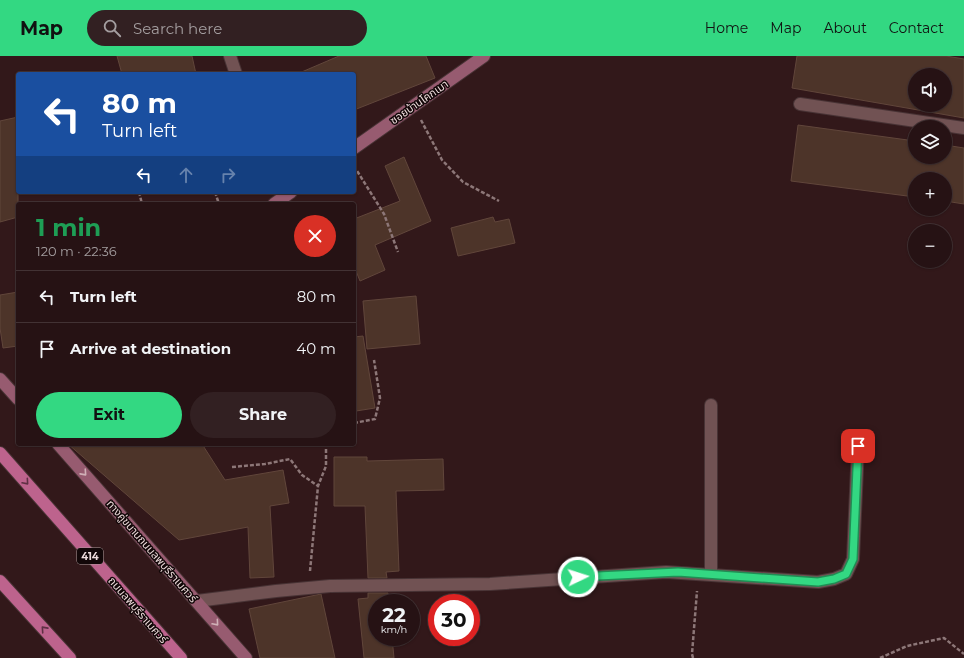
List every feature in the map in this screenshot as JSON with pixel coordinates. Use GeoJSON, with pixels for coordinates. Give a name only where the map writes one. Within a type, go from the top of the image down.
{"type":"FeatureCollection","features":[{"type":"Feature","properties":{"kind":"main road","name":"ซอยบ้านโคกเมา"},"geometry":{"type":"LineString","coordinates":[[356,147],[484,56]]}},
{"type":"Feature","properties":{"kind":"main road"},"geometry":{"type":"LineString","coordinates":[[276,199],[287,194]]}},
{"type":"Feature","properties":{"kind":"main road"},"geometry":{"type":"LineString","coordinates":[[0,378],[16,393]]}},
{"type":"Feature","properties":{"kind":"main road","name":"ทางคู่ขนานถนนลพบุรีราเมศวร์"},"geometry":{"type":"LineString","coordinates":[[60,446],[246,658]]}},
{"type":"Feature","properties":{"kind":"main road","name":"ถนนลพบุรีราเมศวร์"},"geometry":{"type":"LineString","coordinates":[[0,453],[181,658]]}},
{"type":"Feature","properties":{"kind":"main road"},"geometry":{"type":"LineString","coordinates":[[0,582],[70,658]]}},
{"type":"Feature","properties":{"kind":"street"},"geometry":{"type":"LineString","coordinates":[[230,56],[235,72]]}},
{"type":"Feature","properties":{"kind":"street"},"geometry":{"type":"LineString","coordinates":[[800,104],[964,128]]}},
{"type":"Feature","properties":{"kind":"street"},"geometry":{"type":"LineString","coordinates":[[711,406],[711,574]]}},
{"type":"Feature","properties":{"kind":"street"},"geometry":{"type":"LineString","coordinates":[[197,601],[308,588],[382,584],[490,584],[666,572],[818,582],[834,579],[846,574],[853,559],[858,446]]}},
{"type":"Feature","properties":{"kind":"path"},"geometry":{"type":"LineString","coordinates":[[415,105],[426,132],[442,160],[462,182],[499,201]]}},
{"type":"Feature","properties":{"kind":"path"},"geometry":{"type":"LineString","coordinates":[[356,169],[384,214],[398,252]]}},
{"type":"Feature","properties":{"kind":"path"},"geometry":{"type":"LineString","coordinates":[[356,423],[375,419],[380,398],[374,360]]}},
{"type":"Feature","properties":{"kind":"path"},"geometry":{"type":"LineString","coordinates":[[308,588],[318,486],[326,466],[326,446]]}},
{"type":"Feature","properties":{"kind":"path"},"geometry":{"type":"LineString","coordinates":[[232,467],[265,464],[290,459],[302,475],[318,486]]}},
{"type":"Feature","properties":{"kind":"path"},"geometry":{"type":"LineString","coordinates":[[693,658],[692,654],[699,574]]}},
{"type":"Feature","properties":{"kind":"path"},"geometry":{"type":"LineString","coordinates":[[880,658],[907,646],[944,638],[964,654]]}},
{"type":"Feature","properties":{"kind":"building"},"geometry":{"type":"Polygon","coordinates":[[[117,56],[192,56],[196,72],[121,72],[117,56]]]}},
{"type":"Feature","properties":{"kind":"building"},"geometry":{"type":"Polygon","coordinates":[[[339,56],[426,56],[435,78],[356,109],[356,72],[302,72],[339,56]]]}},
{"type":"Feature","properties":{"kind":"building"},"geometry":{"type":"Polygon","coordinates":[[[797,56],[946,56],[964,59],[964,118],[930,112],[952,112],[952,68],[908,68],[908,108],[792,88],[797,56]]]}},
{"type":"Feature","properties":{"kind":"building"},"geometry":{"type":"Polygon","coordinates":[[[16,117],[16,194],[18,194],[18,202],[16,202],[16,218],[0,222],[0,121],[16,117]]]}},
{"type":"Feature","properties":{"kind":"building"},"geometry":{"type":"Polygon","coordinates":[[[798,125],[908,140],[908,164],[952,164],[952,146],[964,148],[964,204],[952,202],[952,172],[908,172],[908,196],[791,181],[798,125]]]}},
{"type":"Feature","properties":{"kind":"building"},"geometry":{"type":"Polygon","coordinates":[[[404,157],[431,221],[375,245],[385,270],[360,281],[356,271],[356,218],[400,201],[385,166],[404,157]]]}},
{"type":"Feature","properties":{"kind":"building"},"geometry":{"type":"Polygon","coordinates":[[[493,217],[495,222],[509,219],[515,243],[458,256],[451,228],[493,217]]]}},
{"type":"Feature","properties":{"kind":"building"},"geometry":{"type":"Polygon","coordinates":[[[16,292],[16,346],[3,348],[0,328],[0,295],[16,292]]]}},
{"type":"Feature","properties":{"kind":"building"},"geometry":{"type":"Polygon","coordinates":[[[416,296],[420,344],[367,349],[363,301],[416,296]]]}},
{"type":"Feature","properties":{"kind":"building"},"geometry":{"type":"Polygon","coordinates":[[[363,336],[375,408],[356,411],[356,337],[363,336]]]}},
{"type":"Feature","properties":{"kind":"building"},"geometry":{"type":"Polygon","coordinates":[[[70,446],[203,446],[225,480],[283,470],[289,503],[270,506],[274,577],[250,578],[248,527],[179,540],[70,446]]]}},
{"type":"Feature","properties":{"kind":"building"},"geometry":{"type":"Polygon","coordinates":[[[334,457],[367,457],[367,461],[443,459],[444,490],[396,491],[399,571],[386,572],[387,578],[368,578],[365,506],[334,506],[334,457]]]}},
{"type":"Feature","properties":{"kind":"building"},"geometry":{"type":"Polygon","coordinates":[[[388,593],[388,594],[368,594],[388,593]]]}},
{"type":"Feature","properties":{"kind":"building"},"geometry":{"type":"Polygon","coordinates":[[[321,594],[335,658],[260,658],[249,609],[321,594]]]}},
{"type":"Feature","properties":{"kind":"building"},"geometry":{"type":"Polygon","coordinates":[[[368,598],[368,646],[393,646],[394,658],[364,658],[358,599],[368,598]]]}},
{"type":"Feature","properties":{"kind":"route"},"geometry":{"type":"LineString","coordinates":[[578,577],[678,572],[818,582],[834,579],[846,574],[853,559],[854,507],[858,446]]}}]}
